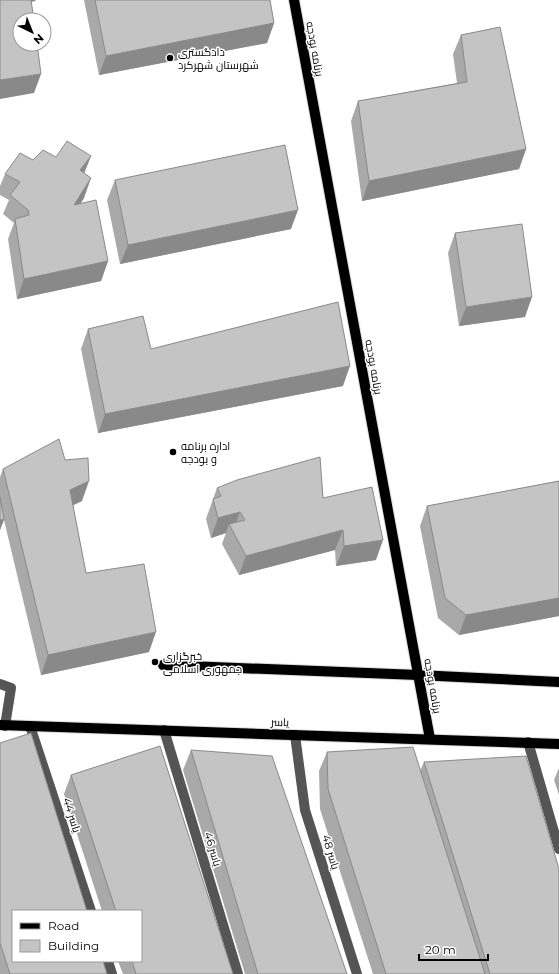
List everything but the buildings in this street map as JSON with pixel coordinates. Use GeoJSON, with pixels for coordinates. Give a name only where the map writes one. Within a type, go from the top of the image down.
{"type":"FeatureCollection","features":[{"type":"Feature","properties":{"kind":"main road","name":"برنامه بودجه"},"geometry":{"type":"LineString","coordinates":[[294,0],[430,739]]}},
{"type":"Feature","properties":{"kind":"main road"},"geometry":{"type":"LineString","coordinates":[[163,665],[418,674],[559,682]]}},
{"type":"Feature","properties":{"kind":"main road","name":"یاسر"},"geometry":{"type":"LineString","coordinates":[[2,726],[164,730],[559,744]]}},
{"type":"Feature","properties":{"kind":"street"},"geometry":{"type":"LineString","coordinates":[[0,684],[11,688],[2,726]]}},
{"type":"Feature","properties":{"kind":"street","name":"یاسر 44"},"geometry":{"type":"LineString","coordinates":[[30,726],[91,910]]}},
{"type":"Feature","properties":{"kind":"street","name":"یاسر 46"},"geometry":{"type":"LineString","coordinates":[[164,730],[238,974]]}},
{"type":"Feature","properties":{"kind":"street","name":"یاسر 48"},"geometry":{"type":"LineString","coordinates":[[295,735],[305,810],[356,974]]}},
{"type":"Feature","properties":{"kind":"street"},"geometry":{"type":"LineString","coordinates":[[528,742],[559,848]]}},
{"type":"Feature","properties":{"kind":"street"},"geometry":{"type":"LineString","coordinates":[[108,962],[112,974]]}},
{"type":"Feature","properties":{"kind":"place","name":"دادگستری شهرستان شهرکرد"},"geometry":{"type":"Point","coordinates":[170,58]}},
{"type":"Feature","properties":{"kind":"place","name":"اداره برنامه و بودجه"},"geometry":{"type":"Point","coordinates":[173,452]}},
{"type":"Feature","properties":{"kind":"place","name":"خبرگزاری جمهوری اسلامی"},"geometry":{"type":"Point","coordinates":[155,662]}}]}
